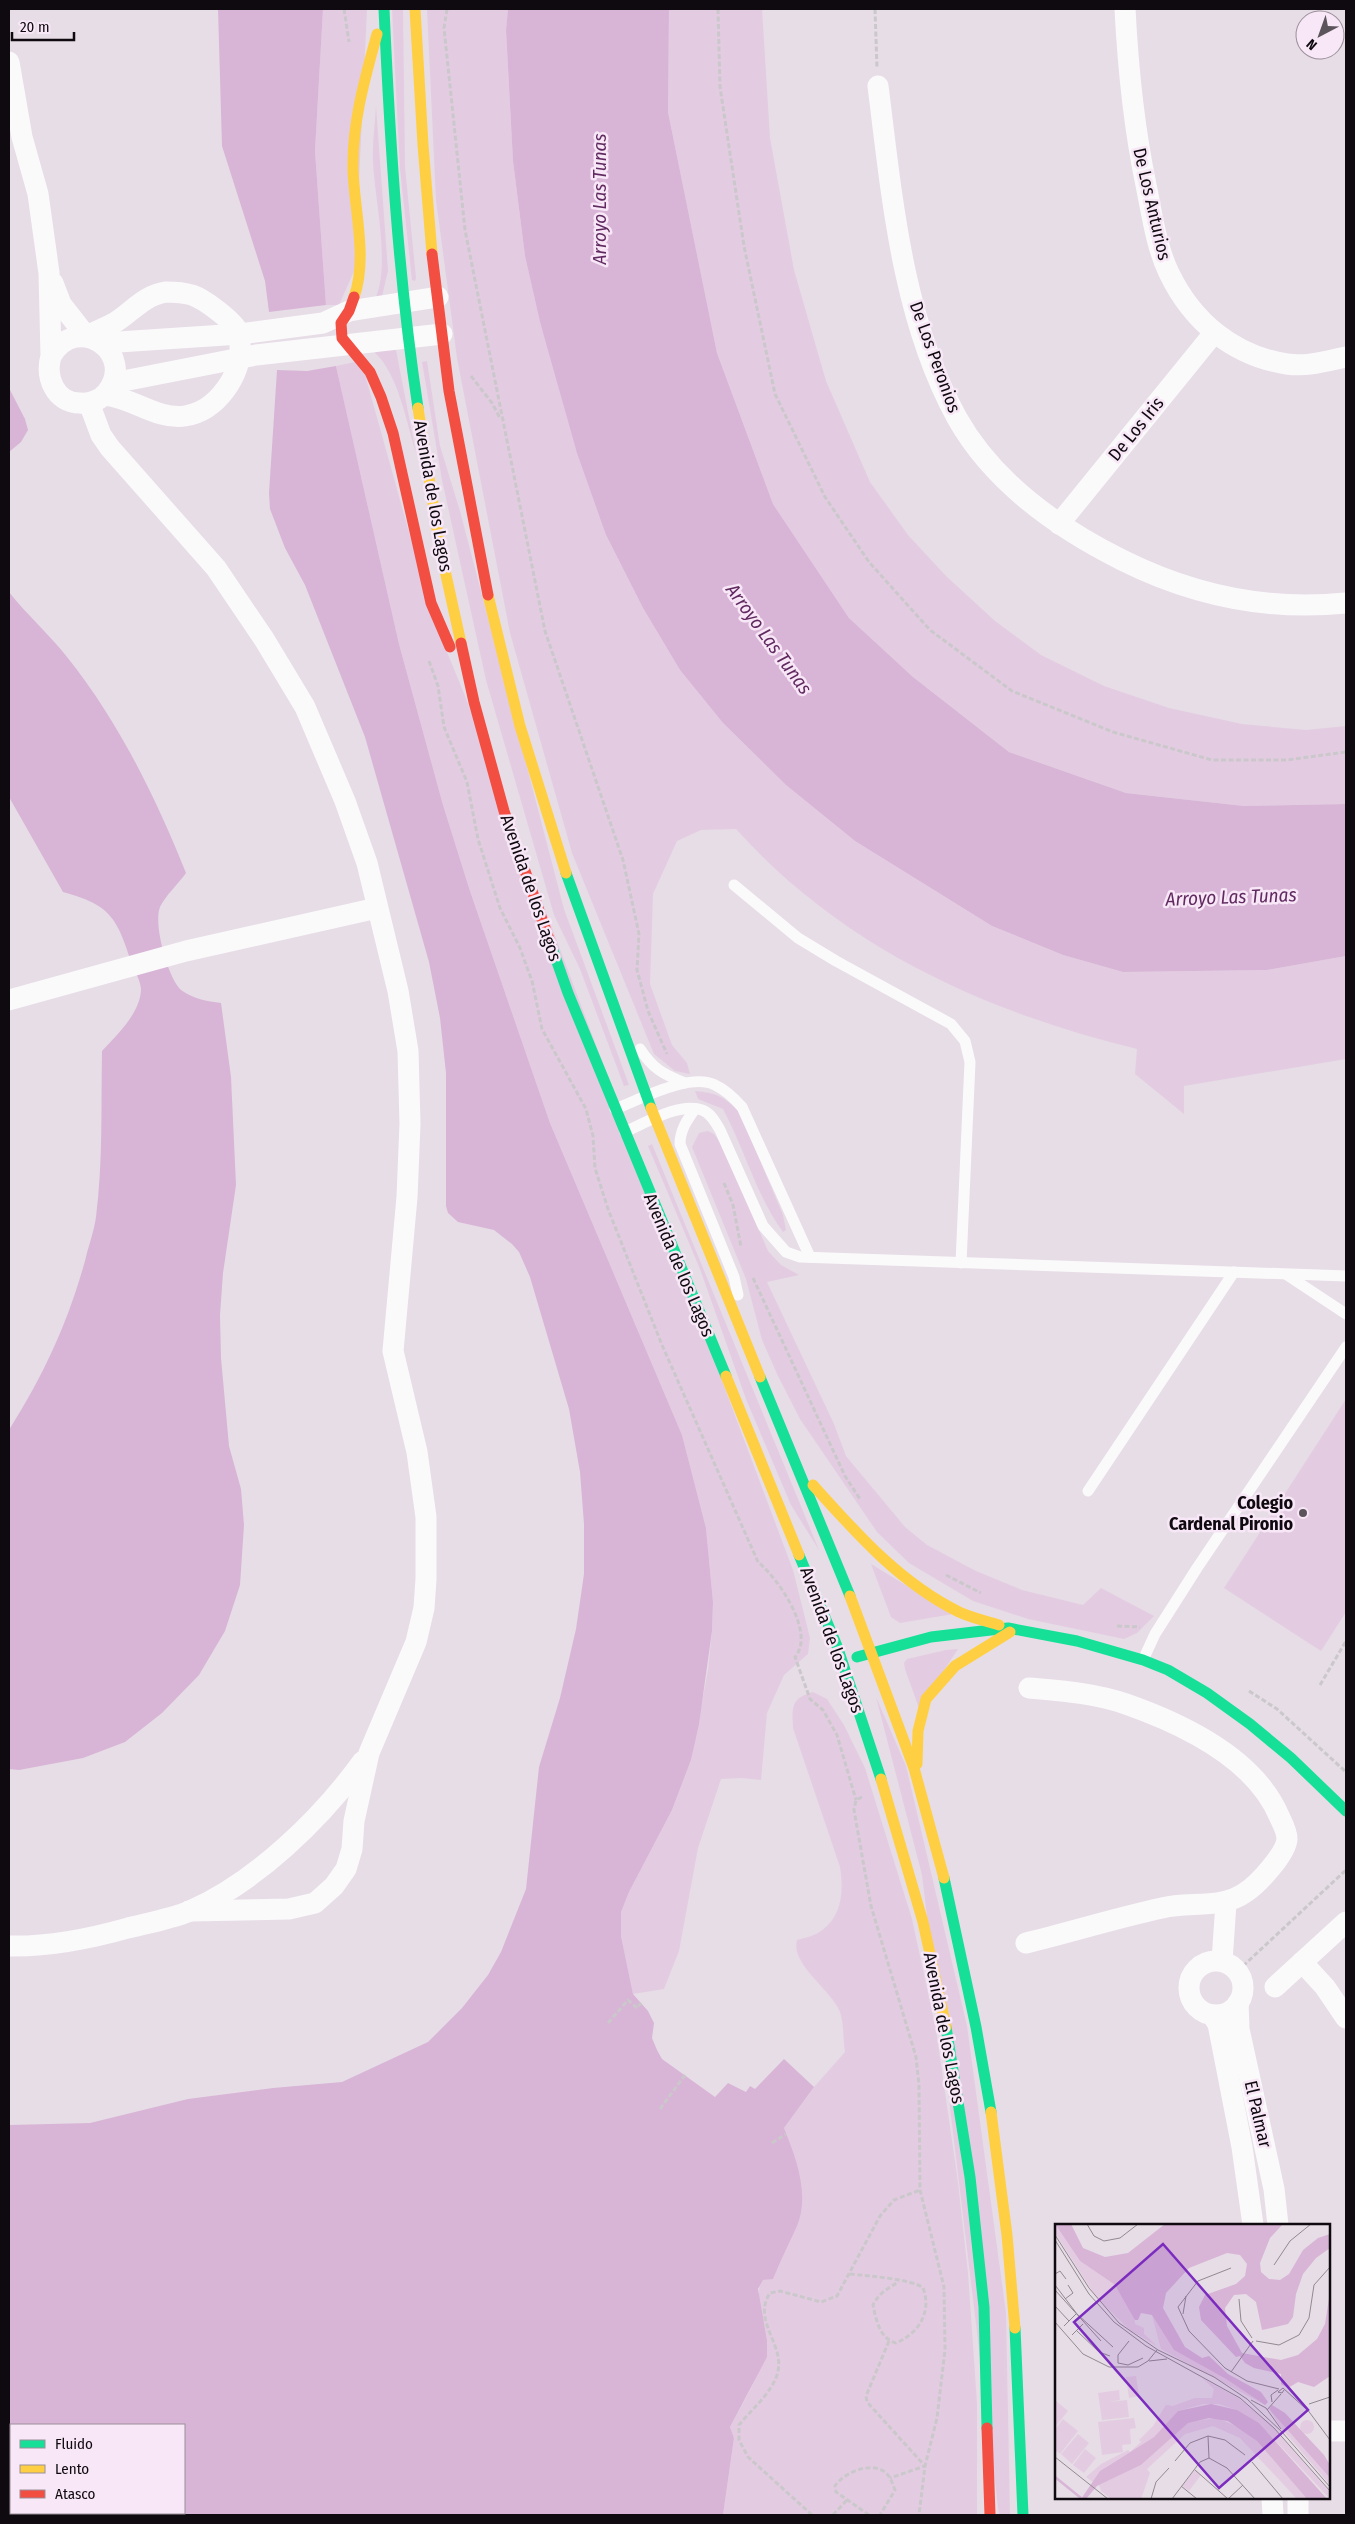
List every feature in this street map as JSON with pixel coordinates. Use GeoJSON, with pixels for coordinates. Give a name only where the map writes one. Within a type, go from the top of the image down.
{"type":"FeatureCollection","features":[{"type":"Feature","properties":{"kind":"street","name":"Avenida de los Lagos"},"geometry":{"type":"LineString","coordinates":[[383,9],[390,136],[404,301],[440,548],[474,702],[508,820],[568,994],[785,1517],[842,1662],[883,1786],[922,1922],[949,2039],[970,2177],[984,2307],[990,2515]]}},
{"type":"Feature","properties":{"kind":"street"},"geometry":{"type":"LineString","coordinates":[[338,346],[342,338],[340,330],[359,283],[360,271],[353,167],[359,102],[383,9]]}},
{"type":"Feature","properties":{"kind":"street","name":"Avenida de los Lagos"},"geometry":{"type":"LineString","coordinates":[[415,9],[419,98],[447,379],[492,621],[527,751],[611,1000],[747,1345],[873,1652],[916,1775],[950,1906],[973,2010],[996,2139],[1014,2307],[1022,2452],[1022,2515]]}},
{"type":"Feature","properties":{"kind":"street","name":"De Los Anturios"},"geometry":{"type":"LineString","coordinates":[[1125,9],[1133,107],[1141,162],[1158,243],[1168,272],[1182,297],[1198,319],[1214,333],[1248,352],[1288,364],[1316,364],[1346,357]]}},
{"type":"Feature","properties":{"kind":"street"},"geometry":{"type":"LineString","coordinates":[[9,62],[22,137],[38,194],[49,273],[51,356],[48,366],[48,377],[59,395],[68,401],[248,356],[442,334]]}},
{"type":"Feature","properties":{"kind":"street","name":"De Los Peronios"},"geometry":{"type":"LineString","coordinates":[[878,86],[898,230],[921,331],[958,419],[983,455],[1020,494],[1059,524],[1150,574],[1208,594],[1261,604],[1315,606],[1346,603]]}},
{"type":"Feature","properties":{"kind":"street"},"geometry":{"type":"LineString","coordinates":[[9,119],[22,137]]}},
{"type":"Feature","properties":{"kind":"street"},"geometry":{"type":"LineString","coordinates":[[9,1946],[61,1944],[190,1911],[289,1909],[315,1903],[334,1886],[346,1869],[350,1856],[354,1821],[369,1753],[416,1642],[424,1608],[427,1550],[426,1517],[417,1452],[393,1351],[407,1197],[410,1124],[408,1051],[398,991],[367,863],[345,801],[305,707],[264,639],[216,568],[110,448],[102,435],[102,394],[116,373],[115,362],[60,304],[49,273]]}},
{"type":"Feature","properties":{"kind":"street"},"geometry":{"type":"LineString","coordinates":[[95,340],[113,323],[152,296],[166,292],[192,295],[246,332]]}},
{"type":"Feature","properties":{"kind":"street"},"geometry":{"type":"LineString","coordinates":[[51,356],[61,343],[77,336],[95,340],[246,332],[323,322],[349,310],[438,297]]}},
{"type":"Feature","properties":{"kind":"street"},"geometry":{"type":"LineString","coordinates":[[102,394],[137,403],[171,417],[186,416],[206,409],[221,394],[248,356],[246,332]]}},
{"type":"Feature","properties":{"kind":"street","name":"De Los Iris"},"geometry":{"type":"LineString","coordinates":[[1059,524],[1214,333]]}},
{"type":"Feature","properties":{"kind":"street"},"geometry":{"type":"LineString","coordinates":[[338,346],[370,372],[381,397],[393,433],[431,603],[474,702]]}},
{"type":"Feature","properties":{"kind":"street"},"geometry":{"type":"LineString","coordinates":[[9,1000],[186,951],[377,908]]}},
{"type":"Feature","properties":{"kind":"street"},"geometry":{"type":"LineString","coordinates":[[798,1467],[854,1532],[921,1589],[960,1612],[1011,1629],[1077,1641],[1144,1660],[1168,1670],[1207,1693],[1250,1724],[1291,1758],[1346,1811]]}},
{"type":"Feature","properties":{"kind":"street"},"geometry":{"type":"LineString","coordinates":[[842,1662],[931,1637],[1011,1629]]}},
{"type":"Feature","properties":{"kind":"street"},"geometry":{"type":"LineString","coordinates":[[916,1775],[918,1731],[926,1699],[955,1666],[1011,1629]]}},
{"type":"Feature","properties":{"kind":"street"},"geometry":{"type":"LineString","coordinates":[[1026,1943],[1163,1907],[1226,1903],[1246,1892],[1285,1848],[1287,1839],[1285,1828],[1276,1806],[1264,1789],[1243,1767],[1217,1747],[1135,1708],[1088,1694],[1029,1688]]}},
{"type":"Feature","properties":{"kind":"street"},"geometry":{"type":"LineString","coordinates":[[190,1911],[229,1889],[296,1838],[328,1804],[369,1753]]}},
{"type":"Feature","properties":{"kind":"street"},"geometry":{"type":"LineString","coordinates":[[328,1804],[337,1805],[354,1821]]}},
{"type":"Feature","properties":{"kind":"street"},"geometry":{"type":"LineString","coordinates":[[258,1868],[249,1884],[249,1898],[258,1910]]}},
{"type":"Feature","properties":{"kind":"street","name":"El Palmar"},"geometry":{"type":"LineString","coordinates":[[1226,1903],[1229,1966],[1243,1987],[1238,2003],[1239,2029],[1274,2189],[1276,2224]]}},
{"type":"Feature","properties":{"kind":"street"},"geometry":{"type":"LineString","coordinates":[[1275,1987],[1346,1922]]}},
{"type":"Feature","properties":{"kind":"street"},"geometry":{"type":"LineString","coordinates":[[1302,1962],[1325,1987],[1346,2018]]}},
{"type":"Feature","properties":{"kind":"street"},"geometry":{"type":"LineString","coordinates":[[1229,1966],[1205,1963],[1197,1968],[1189,1983],[1192,2000],[1204,2012],[1212,2014],[1227,2012],[1238,2003]]}},
{"type":"Feature","properties":{"kind":"street","name":"El Palmar"},"geometry":{"type":"LineString","coordinates":[[1212,2014],[1218,2024],[1242,2147],[1253,2224]]}},
{"type":"Feature","properties":{"kind":"street"},"geometry":{"type":"LineString","coordinates":[[1330,2431],[1346,2431]]}},
{"type":"Feature","properties":{"kind":"street"},"geometry":{"type":"LineString","coordinates":[[1272,2499],[1273,2515]]}},
{"type":"Feature","properties":{"kind":"street"},"geometry":{"type":"LineString","coordinates":[[1298,2499],[1298,2515]]}},
{"type":"Feature","properties":{"kind":"lane"},"geometry":{"type":"LineString","coordinates":[[563,859],[609,964],[638,1046],[650,1065],[666,1075],[685,1083]]}},
{"type":"Feature","properties":{"kind":"lane"},"geometry":{"type":"LineString","coordinates":[[734,885],[760,909],[798,938],[951,1024],[966,1041],[970,1062],[961,1263]]}},
{"type":"Feature","properties":{"kind":"lane"},"geometry":{"type":"LineString","coordinates":[[615,1109],[695,1081],[713,1083],[729,1094],[742,1107],[810,1257]]}},
{"type":"Feature","properties":{"kind":"lane"},"geometry":{"type":"LineString","coordinates":[[624,1132],[657,1117],[686,1108],[703,1110],[711,1117],[720,1130],[763,1226],[786,1252],[800,1257],[1346,1276]]}},
{"type":"Feature","properties":{"kind":"lane"},"geometry":{"type":"LineString","coordinates":[[695,1110],[680,1134],[680,1144],[734,1277],[747,1345]]}},
{"type":"Feature","properties":{"kind":"lane"},"geometry":{"type":"LineString","coordinates":[[1088,1491],[1234,1272]]}},
{"type":"Feature","properties":{"kind":"lane"},"geometry":{"type":"LineString","coordinates":[[1286,1274],[1346,1314]]}},
{"type":"Feature","properties":{"kind":"lane"},"geometry":{"type":"LineString","coordinates":[[1144,1660],[1154,1634],[1346,1347]]}},
{"type":"Feature","properties":{"kind":"path"},"geometry":{"type":"LineString","coordinates":[[344,9],[349,43]]}},
{"type":"Feature","properties":{"kind":"path"},"geometry":{"type":"LineString","coordinates":[[447,9],[444,28],[465,230],[545,631],[623,860],[639,934],[637,970],[648,1011],[665,1051],[685,1083]]}},
{"type":"Feature","properties":{"kind":"path"},"geometry":{"type":"LineString","coordinates":[[718,9],[720,87],[744,246],[774,394],[825,497],[869,562],[930,630],[1012,690],[1113,732],[1212,760],[1287,760],[1346,752]]}},
{"type":"Feature","properties":{"kind":"path"},"geometry":{"type":"LineString","coordinates":[[875,9],[878,86]]}},
{"type":"Feature","properties":{"kind":"path"},"geometry":{"type":"LineString","coordinates":[[722,1179],[733,1204],[742,1251]]}},
{"type":"Feature","properties":{"kind":"path"},"geometry":{"type":"LineString","coordinates":[[752,1277],[845,1476],[861,1500]]}},
{"type":"Feature","properties":{"kind":"path"},"geometry":{"type":"LineString","coordinates":[[943,1573],[988,1596]]}},
{"type":"Feature","properties":{"kind":"path"},"geometry":{"type":"LineString","coordinates":[[1114,1626],[1136,1626],[1154,1634]]}},
{"type":"Feature","properties":{"kind":"path"},"geometry":{"type":"LineString","coordinates":[[1320,1685],[1346,1641]]}},
{"type":"Feature","properties":{"kind":"path"},"geometry":{"type":"LineString","coordinates":[[1245,1688],[1278,1709],[1346,1772]]}},
{"type":"Feature","properties":{"kind":"path"},"geometry":{"type":"LineString","coordinates":[[883,1786],[856,1800],[854,1810],[871,1906],[916,2057],[919,2085],[920,2190],[944,2287],[946,2313],[946,2350],[937,2418],[925,2466],[919,2515]]}},
{"type":"Feature","properties":{"kind":"path"},"geometry":{"type":"LineString","coordinates":[[1229,1966],[1346,1870]]}},
{"type":"Feature","properties":{"kind":"path"},"geometry":{"type":"LineString","coordinates":[[608,2023],[628,2000],[637,2008],[641,2003]]}},
{"type":"Feature","properties":{"kind":"path"},"geometry":{"type":"LineString","coordinates":[[660,2109],[684,2075]]}},
{"type":"Feature","properties":{"kind":"path"},"geometry":{"type":"LineString","coordinates":[[772,2143],[786,2134]]}},
{"type":"Feature","properties":{"kind":"path"},"geometry":{"type":"LineString","coordinates":[[812,2515],[748,2457],[739,2440],[739,2425],[770,2386],[778,2371],[776,2351],[764,2316],[764,2303],[770,2293],[780,2291],[821,2302],[837,2296],[880,2216],[894,2200],[920,2190]]}},
{"type":"Feature","properties":{"kind":"path"},"geometry":{"type":"LineString","coordinates":[[850,2274],[899,2282],[911,2281],[923,2288],[927,2308],[923,2318],[912,2333],[896,2343],[889,2341],[883,2334],[874,2305],[877,2298],[888,2288],[899,2282]]}},
{"type":"Feature","properties":{"kind":"path"},"geometry":{"type":"LineString","coordinates":[[889,2341],[866,2396],[867,2402],[925,2466]]}},
{"type":"Feature","properties":{"kind":"path"},"geometry":{"type":"LineString","coordinates":[[890,2478],[925,2466]]}},
{"type":"Feature","properties":{"kind":"path"},"geometry":{"type":"LineString","coordinates":[[869,2515],[836,2492],[835,2486],[839,2479],[861,2469],[875,2468],[884,2472],[890,2478],[895,2490],[880,2515]]}},
{"type":"Feature","properties":{"kind":"path"},"geometry":{"type":"LineString","coordinates":[[833,2515],[846,2500]]}},
{"type":"Feature","properties":{"kind":"shaded area"},"geometry":{"type":"Polygon","coordinates":[[[323,9],[367,9],[355,269],[339,305],[326,305],[315,151],[323,9]]]}},
{"type":"Feature","properties":{"kind":"shaded area"},"geometry":{"type":"Polygon","coordinates":[[[392,9],[403,9],[405,167],[415,281],[412,280],[400,169],[392,9]]]}},
{"type":"Feature","properties":{"kind":"shaded area"},"geometry":{"type":"Polygon","coordinates":[[[427,9],[508,9],[506,30],[513,161],[525,256],[540,322],[606,535],[643,608],[680,670],[723,723],[786,785],[855,841],[992,926],[1063,955],[1123,972],[1267,970],[1346,956],[1346,1059],[1184,1086],[1184,1114],[1135,1074],[1137,1049],[1080,1034],[1025,1016],[971,994],[919,969],[869,941],[822,908],[777,871],[736,829],[701,830],[677,841],[653,894],[650,984],[672,1045],[687,1063],[690,1074],[675,1071],[654,1054],[572,853],[510,633],[457,358],[436,200],[427,9]]]}},
{"type":"Feature","properties":{"kind":"shaded area"},"geometry":{"type":"Polygon","coordinates":[[[669,9],[762,9],[770,138],[794,270],[826,381],[870,482],[908,535],[946,576],[995,621],[1041,655],[1104,686],[1169,708],[1242,724],[1306,730],[1346,726],[1346,804],[1244,806],[1126,793],[1009,752],[913,677],[849,618],[773,504],[717,353],[668,112],[669,9]]]}},
{"type":"Feature","properties":{"kind":"shaded area"},"geometry":{"type":"Polygon","coordinates":[[[376,106],[388,271],[382,296],[376,297],[380,283],[382,250],[373,163],[376,106]]]}},
{"type":"Feature","properties":{"kind":"shaded area"},"geometry":{"type":"Polygon","coordinates":[[[377,349],[396,350],[416,453],[396,386],[383,362],[375,353],[377,349]]]}},
{"type":"Feature","properties":{"kind":"shaded area"},"geometry":{"type":"Polygon","coordinates":[[[427,361],[440,446],[460,511],[564,909],[629,1085],[624,1086],[580,969],[554,915],[486,680],[442,480],[422,362],[427,361]]]}},
{"type":"Feature","properties":{"kind":"shaded area"},"geometry":{"type":"Polygon","coordinates":[[[355,362],[364,371],[433,618],[465,696],[793,1570],[810,1638],[808,1654],[784,1675],[767,1713],[761,1780],[721,1779],[698,1848],[679,1951],[664,1989],[633,1994],[621,1936],[621,1912],[629,1892],[672,1810],[691,1760],[708,1670],[712,1631],[713,1602],[706,1528],[682,1435],[550,1123],[470,891],[443,805],[399,644],[336,366],[355,362]]]}},
{"type":"Feature","properties":{"kind":"shaded area"},"geometry":{"type":"Polygon","coordinates":[[[695,1091],[720,1097],[730,1103],[740,1113],[783,1215],[786,1230],[783,1232],[765,1203],[723,1109],[698,1099],[695,1091]]]}},
{"type":"Feature","properties":{"kind":"shaded area"},"geometry":{"type":"Polygon","coordinates":[[[708,1131],[714,1134],[723,1146],[768,1251],[781,1265],[799,1275],[767,1282],[834,1424],[846,1456],[905,1527],[927,1545],[976,1571],[1022,1590],[1083,1605],[1101,1588],[1154,1616],[1137,1633],[1124,1639],[1028,1619],[973,1601],[909,1563],[877,1532],[800,1419],[762,1340],[746,1279],[692,1147],[699,1133],[708,1131]]]}},
{"type":"Feature","properties":{"kind":"shaded area"},"geometry":{"type":"Polygon","coordinates":[[[652,1144],[819,1550],[791,1505],[746,1399],[700,1269],[648,1146],[652,1144]]]}},
{"type":"Feature","properties":{"kind":"shaded area"},"geometry":{"type":"Polygon","coordinates":[[[1346,1399],[1346,1612],[1321,1651],[1224,1588],[1346,1399]]]}},
{"type":"Feature","properties":{"kind":"shaded area"},"geometry":{"type":"Polygon","coordinates":[[[871,1564],[953,1614],[900,1623],[891,1617],[871,1564]]]}},
{"type":"Feature","properties":{"kind":"shaded area"},"geometry":{"type":"Polygon","coordinates":[[[958,1649],[919,1708],[904,1663],[907,1659],[958,1649]]]}},
{"type":"Feature","properties":{"kind":"shaded area"},"geometry":{"type":"Polygon","coordinates":[[[813,1692],[827,1699],[844,1725],[865,1768],[912,1919],[936,2030],[958,2182],[968,2273],[977,2403],[977,2515],[723,2515],[734,2438],[730,2427],[757,2376],[767,2347],[766,2330],[759,2294],[760,2286],[763,2280],[769,2279],[797,2225],[784,2128],[814,2087],[845,2052],[840,2012],[828,1994],[805,1967],[796,1949],[797,1940],[816,1934],[831,1921],[839,1905],[842,1886],[840,1867],[793,1728],[794,1704],[800,1697],[813,1692]]]}},
{"type":"Feature","properties":{"kind":"shaded area"},"geometry":{"type":"Polygon","coordinates":[[[876,1697],[906,1766],[967,2026],[1006,2313],[1010,2515],[999,2515],[922,1875],[876,1697]]]}},
{"type":"Feature","properties":{"kind":"water"},"geometry":{"type":"Polygon","coordinates":[[[218,9],[323,9],[315,151],[326,305],[269,312],[265,281],[222,146],[218,9]]]}},
{"type":"Feature","properties":{"kind":"water","name":"Arroyo Las Tunas"},"geometry":{"type":"Polygon","coordinates":[[[508,9],[669,9],[668,112],[717,353],[773,504],[849,618],[913,677],[1009,752],[1126,793],[1244,806],[1346,804],[1346,956],[1267,970],[1123,972],[1063,955],[992,926],[855,841],[786,785],[723,723],[680,670],[643,608],[606,535],[577,453],[540,322],[525,256],[513,161],[506,30],[508,9]]]}},
{"type":"Feature","properties":{"kind":"water"},"geometry":{"type":"Polygon","coordinates":[[[336,366],[399,644],[443,805],[470,891],[550,1123],[682,1435],[706,1528],[713,1602],[712,1631],[699,1724],[691,1760],[672,1810],[629,1892],[621,1912],[621,1936],[633,1994],[648,2011],[654,2023],[652,2038],[662,2059],[715,2097],[728,2083],[746,2092],[750,2086],[755,2089],[784,2059],[814,2087],[784,2128],[800,2176],[802,2189],[801,2214],[773,2279],[763,2280],[758,2289],[767,2340],[767,2357],[730,2427],[734,2438],[723,2515],[9,2515],[9,2125],[90,2123],[188,2099],[273,2088],[342,2082],[428,2042],[462,2008],[488,1975],[501,1952],[526,1889],[539,1767],[560,1698],[576,1629],[584,1574],[584,1524],[580,1472],[569,1409],[530,1277],[519,1252],[512,1244],[494,1230],[458,1222],[448,1213],[446,1206],[446,1073],[440,1018],[429,962],[365,737],[305,585],[285,548],[270,509],[269,493],[277,370],[307,371],[336,366]]]}},
{"type":"Feature","properties":{"kind":"water"},"geometry":{"type":"Polygon","coordinates":[[[9,388],[25,419],[28,430],[21,442],[9,452],[9,388]]]}},
{"type":"Feature","properties":{"kind":"water"},"geometry":{"type":"Polygon","coordinates":[[[9,592],[60,649],[86,682],[135,761],[186,873],[160,907],[158,915],[160,938],[167,963],[176,984],[181,990],[195,998],[221,1003],[231,1077],[236,1185],[223,1273],[220,1315],[221,1358],[229,1446],[241,1489],[244,1525],[240,1585],[225,1631],[199,1675],[162,1713],[125,1742],[83,1758],[19,1770],[9,1769],[9,1430],[44,1369],[70,1307],[85,1261],[94,1228],[98,1196],[101,1155],[102,1051],[121,1031],[137,1007],[141,987],[122,935],[116,924],[102,908],[92,902],[63,892],[9,797],[9,592]]]}},
{"type":"Feature","properties":{"kind":"traffic: fast"},"geometry":{"type":"LineString","coordinates":[[384,9],[400,259],[418,408]]}},
{"type":"Feature","properties":{"kind":"traffic: fast"},"geometry":{"type":"LineString","coordinates":[[566,873],[651,1108]]}},
{"type":"Feature","properties":{"kind":"traffic: fast"},"geometry":{"type":"LineString","coordinates":[[551,945],[568,993],[726,1376]]}},
{"type":"Feature","properties":{"kind":"traffic: fast"},"geometry":{"type":"LineString","coordinates":[[760,1377],[850,1596]]}},
{"type":"Feature","properties":{"kind":"traffic: fast"},"geometry":{"type":"LineString","coordinates":[[799,1555],[837,1646],[881,1779]]}},
{"type":"Feature","properties":{"kind":"traffic: fast"},"geometry":{"type":"LineString","coordinates":[[857,1657],[931,1637],[1008,1628],[1077,1641],[1143,1660],[1168,1670],[1207,1693],[1250,1724],[1291,1758],[1346,1811]]}},
{"type":"Feature","properties":{"kind":"traffic: fast"},"geometry":{"type":"LineString","coordinates":[[944,1878],[976,2027],[991,2112]]}},
{"type":"Feature","properties":{"kind":"traffic: fast"},"geometry":{"type":"LineString","coordinates":[[946,2027],[970,2177],[984,2307],[987,2428]]}},
{"type":"Feature","properties":{"kind":"traffic: fast"},"geometry":{"type":"LineString","coordinates":[[1015,2328],[1023,2515]]}},
{"type":"Feature","properties":{"kind":"traffic: slow"},"geometry":{"type":"LineString","coordinates":[[415,9],[432,254]]}},
{"type":"Feature","properties":{"kind":"traffic: slow"},"geometry":{"type":"LineString","coordinates":[[354,297],[360,267],[360,250],[353,152],[360,101],[377,34]]}},
{"type":"Feature","properties":{"kind":"traffic: slow"},"geometry":{"type":"LineString","coordinates":[[418,408],[440,548],[461,643]]}},
{"type":"Feature","properties":{"kind":"traffic: slow"},"geometry":{"type":"LineString","coordinates":[[488,595],[520,726],[566,873]]}},
{"type":"Feature","properties":{"kind":"traffic: slow"},"geometry":{"type":"LineString","coordinates":[[651,1108],[760,1377]]}},
{"type":"Feature","properties":{"kind":"traffic: slow"},"geometry":{"type":"LineString","coordinates":[[726,1376],[799,1555]]}},
{"type":"Feature","properties":{"kind":"traffic: slow"},"geometry":{"type":"LineString","coordinates":[[813,1485],[880,1556],[917,1587],[959,1612],[999,1625]]}},
{"type":"Feature","properties":{"kind":"traffic: slow"},"geometry":{"type":"LineString","coordinates":[[850,1596],[914,1768],[944,1878]]}},
{"type":"Feature","properties":{"kind":"traffic: slow"},"geometry":{"type":"LineString","coordinates":[[917,1764],[918,1731],[926,1699],[955,1666],[1010,1632]]}},
{"type":"Feature","properties":{"kind":"traffic: slow"},"geometry":{"type":"LineString","coordinates":[[881,1779],[923,1922],[946,2027]]}},
{"type":"Feature","properties":{"kind":"traffic: slow"},"geometry":{"type":"LineString","coordinates":[[991,2112],[1007,2235],[1015,2328]]}},
{"type":"Feature","properties":{"kind":"traffic: jam"},"geometry":{"type":"LineString","coordinates":[[432,254],[449,391],[488,595]]}},
{"type":"Feature","properties":{"kind":"traffic: jam"},"geometry":{"type":"LineString","coordinates":[[354,297],[349,311],[341,323],[342,338],[370,372],[381,397],[393,433],[431,603],[450,647]]}},
{"type":"Feature","properties":{"kind":"traffic: jam"},"geometry":{"type":"LineString","coordinates":[[461,643],[474,702],[504,811],[551,945]]}},
{"type":"Feature","properties":{"kind":"traffic: jam"},"geometry":{"type":"LineString","coordinates":[[987,2428],[990,2515]]}},
{"type":"Feature","properties":{"kind":"place","name":"Colegio Cardenal Pironio"},"geometry":{"type":"Point","coordinates":[1303,1513]}}]}
